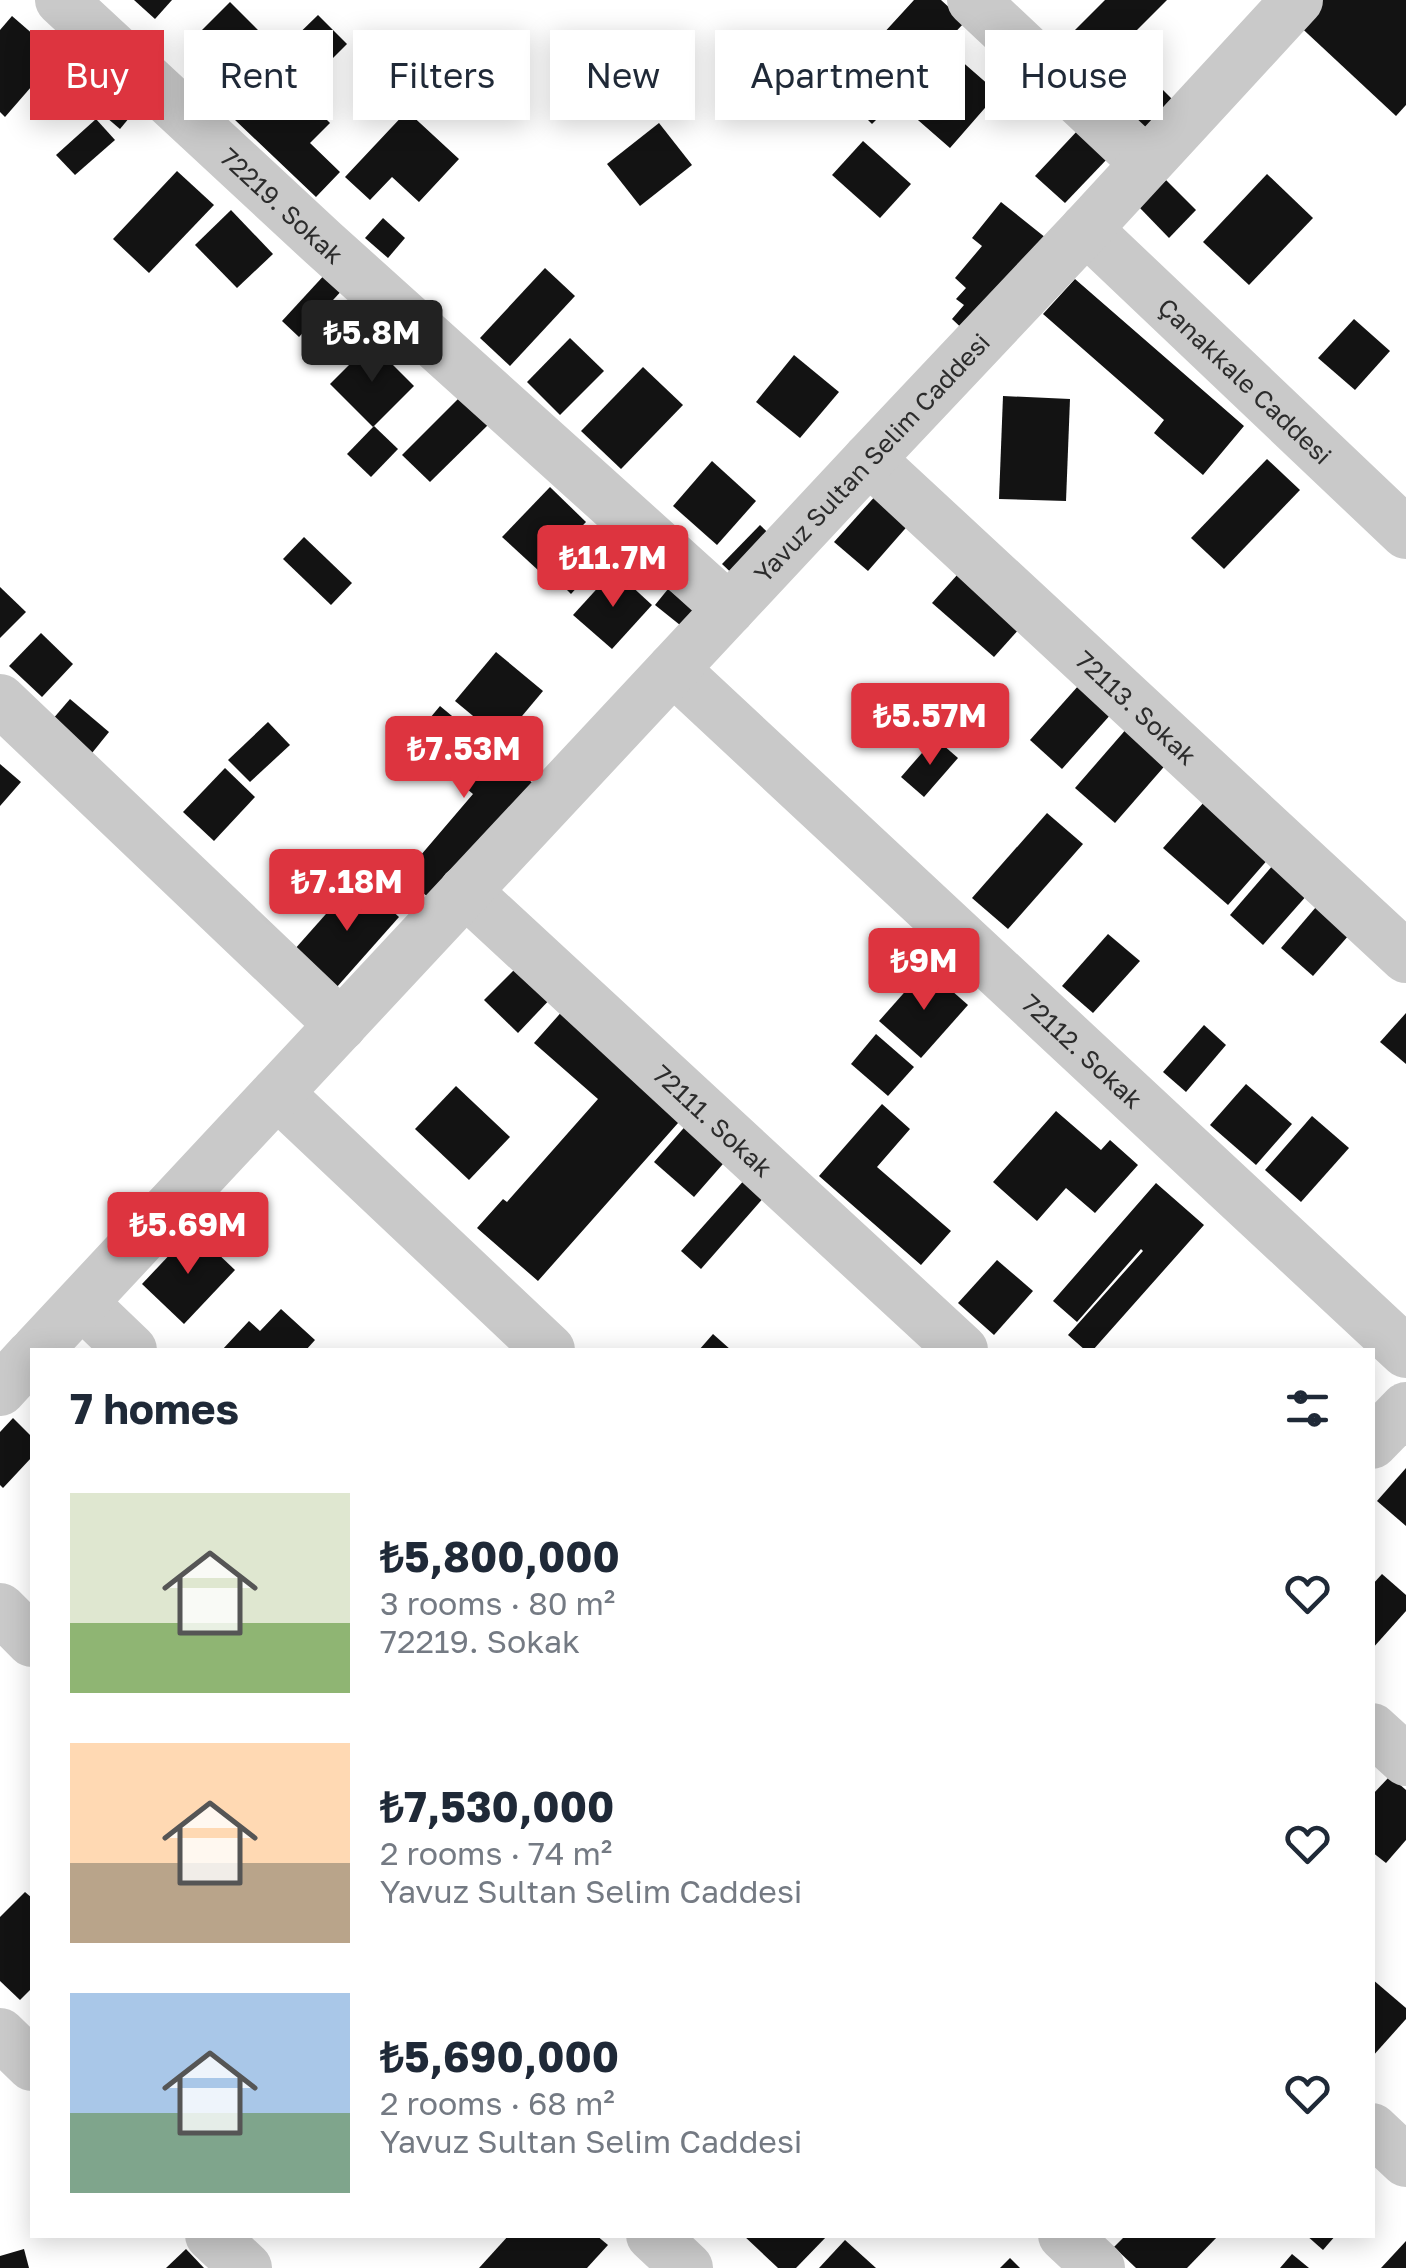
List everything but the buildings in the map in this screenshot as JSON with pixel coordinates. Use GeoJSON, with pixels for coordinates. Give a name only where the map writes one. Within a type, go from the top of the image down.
{"type":"FeatureCollection","features":[{"type":"Feature","properties":{"kind":"street","name":"72219. Sokak"},"geometry":{"type":"LineString","coordinates":[[60,0],[729,609]]}},
{"type":"Feature","properties":{"kind":"street"},"geometry":{"type":"LineString","coordinates":[[973,0],[1146,162]]}},
{"type":"Feature","properties":{"kind":"street","name":"Yavuz Sultan Selim Caddesi"},"geometry":{"type":"LineString","coordinates":[[40,1348],[1298,0]]}},
{"type":"Feature","properties":{"kind":"street","name":"Çanakkale Caddesi"},"geometry":{"type":"LineString","coordinates":[[1086,230],[1406,533]]}},
{"type":"Feature","properties":{"kind":"street","name":"72113. Sokak"},"geometry":{"type":"LineString","coordinates":[[869,458],[1406,957]]}},
{"type":"Feature","properties":{"kind":"street","name":"72112. Sokak"},"geometry":{"type":"LineString","coordinates":[[673,669],[1406,1352]]}},
{"type":"Feature","properties":{"kind":"street"},"geometry":{"type":"LineString","coordinates":[[0,700],[341,1024]]}},
{"type":"Feature","properties":{"kind":"street","name":"72111. Sokak"},"geometry":{"type":"LineString","coordinates":[[465,892],[960,1348]]}},
{"type":"Feature","properties":{"kind":"street"},"geometry":{"type":"LineString","coordinates":[[277,1093],[547,1348]]}},
{"type":"Feature","properties":{"kind":"street"},"geometry":{"type":"LineString","coordinates":[[82,1302],[129,1348]]}},
{"type":"Feature","properties":{"kind":"street","name":"Yavuz Sultan Selim Caddesi"},"geometry":{"type":"LineString","coordinates":[[0,1390],[30,1358]]}},
{"type":"Feature","properties":{"kind":"street"},"geometry":{"type":"LineString","coordinates":[[1375,1441],[1406,1408]]}},
{"type":"Feature","properties":{"kind":"street"},"geometry":{"type":"LineString","coordinates":[[0,1610],[30,1639]]}},
{"type":"Feature","properties":{"kind":"street"},"geometry":{"type":"LineString","coordinates":[[1375,1732],[1406,1760]]}},
{"type":"Feature","properties":{"kind":"street"},"geometry":{"type":"LineString","coordinates":[[0,2034],[30,2063]]}},
{"type":"Feature","properties":{"kind":"street"},"geometry":{"type":"LineString","coordinates":[[1375,2132],[1406,2161]]}},
{"type":"Feature","properties":{"kind":"street"},"geometry":{"type":"LineString","coordinates":[[215,2238],[246,2268]]}},
{"type":"Feature","properties":{"kind":"street"},"geometry":{"type":"LineString","coordinates":[[655,2238],[687,2268]]}},
{"type":"Feature","properties":{"kind":"street"},"geometry":{"type":"LineString","coordinates":[[1067,2238],[1099,2268]]}}]}
